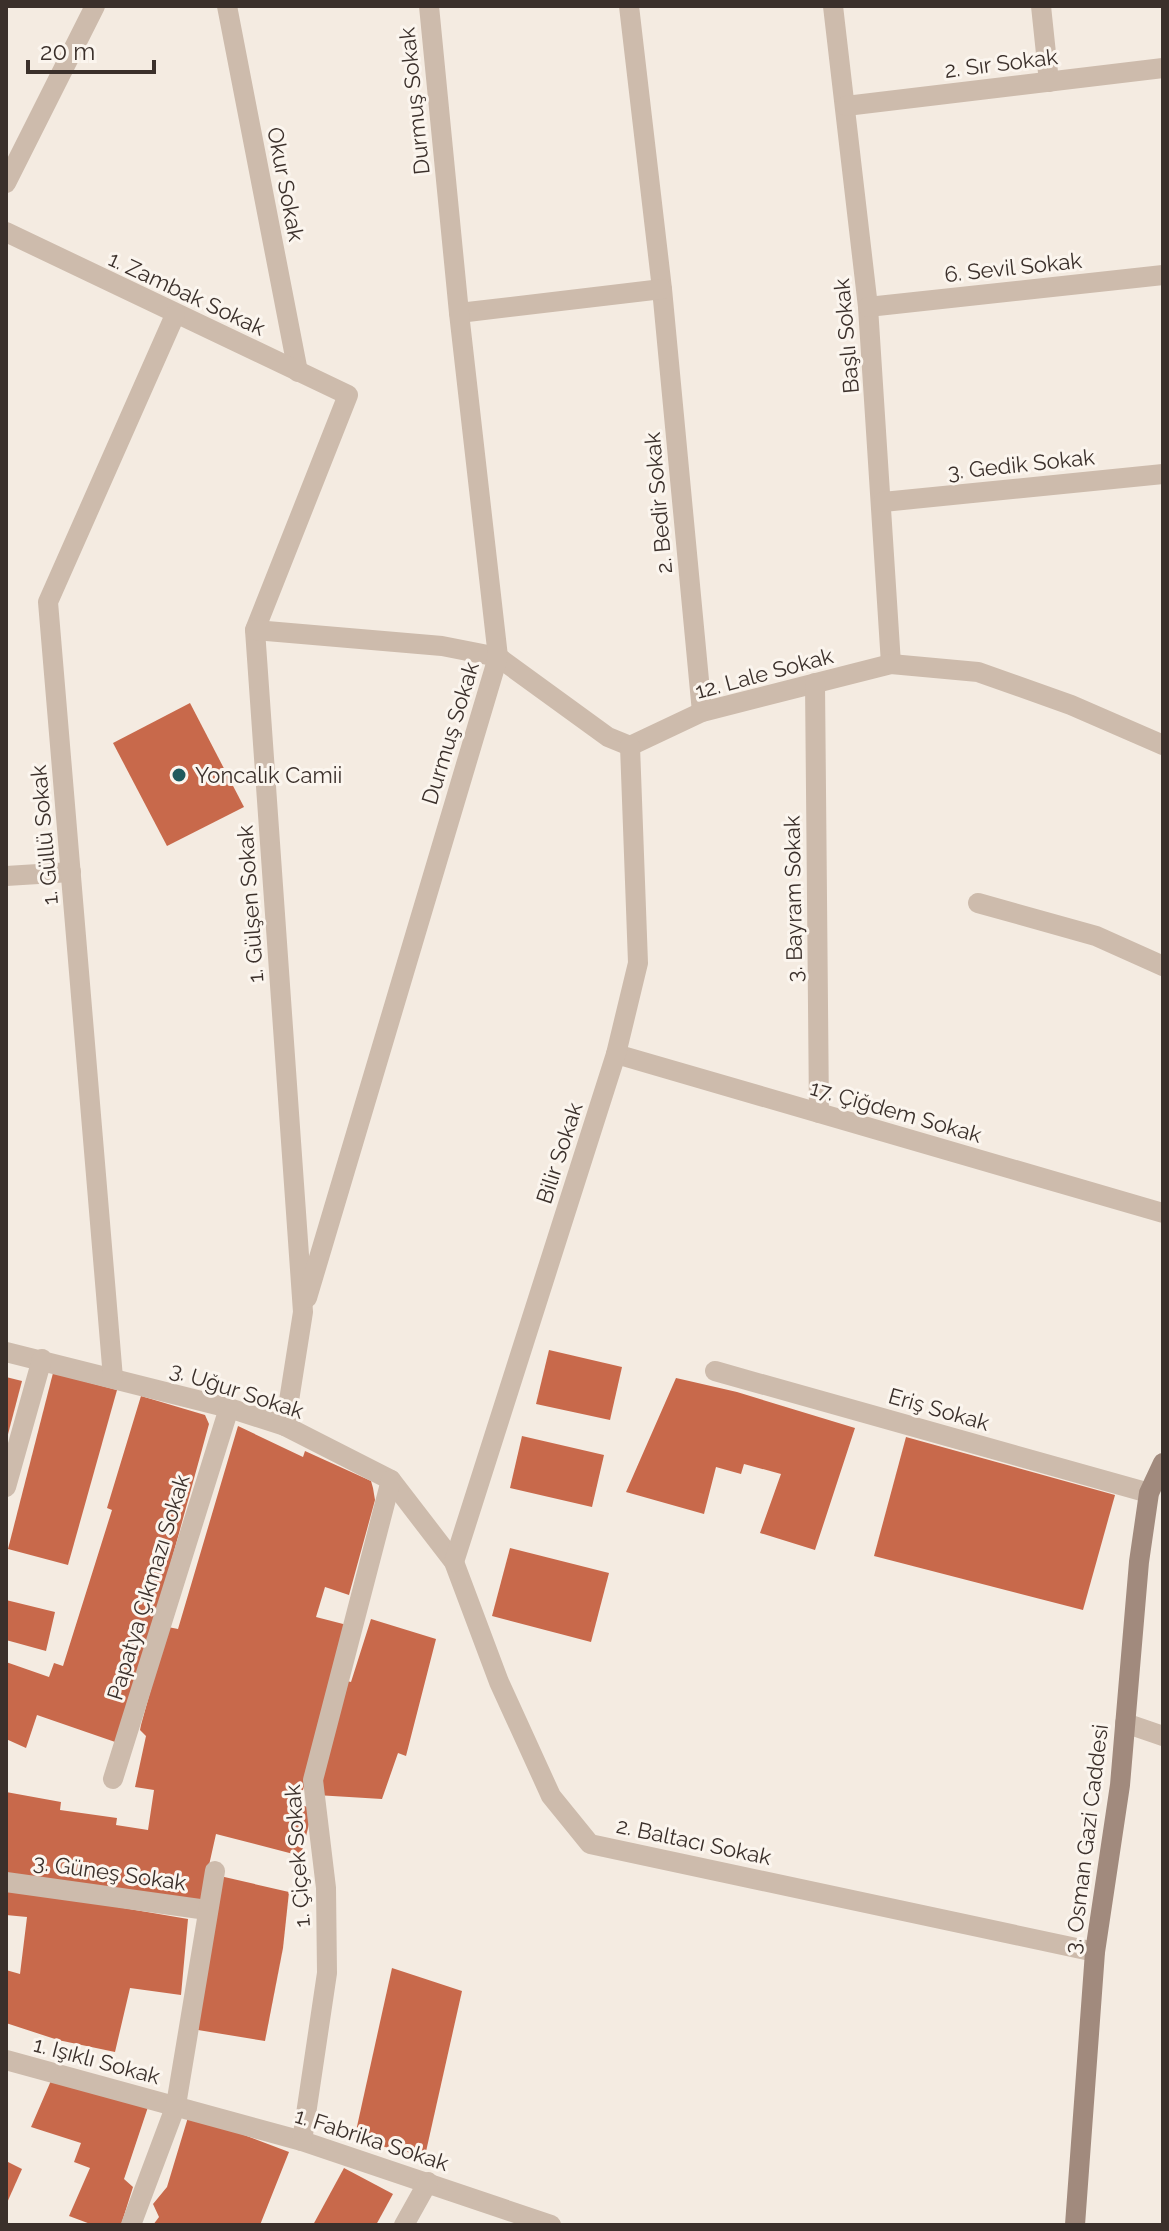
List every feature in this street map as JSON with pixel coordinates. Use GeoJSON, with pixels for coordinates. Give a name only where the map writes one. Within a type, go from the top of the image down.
{"type":"FeatureCollection","features":[{"type":"Feature","properties":{"kind":"main road","name":"3. Osman Gazi Caddesi"},"geometry":{"type":"LineString","coordinates":[[1075,2225],[1095,1952],[1125,1723],[1149,1493],[1163,1463]]}},
{"type":"Feature","properties":{"kind":"street"},"geometry":{"type":"LineString","coordinates":[[6,183],[95,6]]}},
{"type":"Feature","properties":{"kind":"street","name":"Okur Sokak"},"geometry":{"type":"LineString","coordinates":[[227,6],[298,372]]}},
{"type":"Feature","properties":{"kind":"street","name":"Durmuş Sokak"},"geometry":{"type":"LineString","coordinates":[[303,1312],[498,657],[459,313],[429,6]]}},
{"type":"Feature","properties":{"kind":"street","name":"2. Bedir Sokak"},"geometry":{"type":"LineString","coordinates":[[629,6],[662,289],[702,712]]}},
{"type":"Feature","properties":{"kind":"street","name":"Başlı Sokak"},"geometry":{"type":"LineString","coordinates":[[833,6],[868,307],[883,502],[891,664]]}},
{"type":"Feature","properties":{"kind":"street"},"geometry":{"type":"LineString","coordinates":[[1041,6],[1049,82]]}},
{"type":"Feature","properties":{"kind":"street","name":"2. Sır Sokak"},"geometry":{"type":"LineString","coordinates":[[846,106],[1163,68]]}},
{"type":"Feature","properties":{"kind":"street","name":"1. Zambak Sokak"},"geometry":{"type":"LineString","coordinates":[[6,232],[348,395]]}},
{"type":"Feature","properties":{"kind":"street","name":"6. Sevil Sokak"},"geometry":{"type":"LineString","coordinates":[[868,307],[1163,275]]}},
{"type":"Feature","properties":{"kind":"street"},"geometry":{"type":"LineString","coordinates":[[459,313],[662,289]]}},
{"type":"Feature","properties":{"kind":"street","name":"1. Güllü Sokak"},"geometry":{"type":"LineString","coordinates":[[113,1378],[48,602],[175,315]]}},
{"type":"Feature","properties":{"kind":"street","name":"1. Gülşen Sokak"},"geometry":{"type":"LineString","coordinates":[[285,1426],[303,1312],[255,630],[348,395]]}},
{"type":"Feature","properties":{"kind":"street","name":"3. Gedik Sokak"},"geometry":{"type":"LineString","coordinates":[[883,502],[1163,474]]}},
{"type":"Feature","properties":{"kind":"street"},"geometry":{"type":"LineString","coordinates":[[255,630],[442,646],[498,657],[608,737],[630,746]]}},
{"type":"Feature","properties":{"kind":"street","name":"12. Lale Sokak"},"geometry":{"type":"LineString","coordinates":[[630,746],[702,712],[891,664],[978,672],[1071,705],[1163,745]]}},
{"type":"Feature","properties":{"kind":"street","name":"3. Bayram Sokak"},"geometry":{"type":"LineString","coordinates":[[815,683],[819,1113]]}},
{"type":"Feature","properties":{"kind":"street","name":"Bilir Sokak"},"geometry":{"type":"LineString","coordinates":[[454,1562],[616,1054],[638,963],[630,746]]}},
{"type":"Feature","properties":{"kind":"street"},"geometry":{"type":"LineString","coordinates":[[6,876],[71,872]]}},
{"type":"Feature","properties":{"kind":"street"},"geometry":{"type":"LineString","coordinates":[[978,903],[1096,936],[1163,966]]}},
{"type":"Feature","properties":{"kind":"street","name":"17. Çiğdem Sokak"},"geometry":{"type":"LineString","coordinates":[[616,1054],[1163,1213]]}},
{"type":"Feature","properties":{"kind":"street","name":"3. Uğur Sokak"},"geometry":{"type":"LineString","coordinates":[[6,1352],[229,1408],[285,1426],[391,1480],[454,1562]]}},
{"type":"Feature","properties":{"kind":"street"},"geometry":{"type":"LineString","coordinates":[[6,1487],[42,1359]]}},
{"type":"Feature","properties":{"kind":"street","name":"Eriş Sokak"},"geometry":{"type":"LineString","coordinates":[[715,1371],[1149,1493]]}},
{"type":"Feature","properties":{"kind":"street","name":"Papatya Çıkmazı Sokak"},"geometry":{"type":"LineString","coordinates":[[113,1779],[229,1408]]}},
{"type":"Feature","properties":{"kind":"street","name":"1. Çiçek Sokak"},"geometry":{"type":"LineString","coordinates":[[302,2141],[327,1973],[326,1888],[313,1780],[391,1480]]}},
{"type":"Feature","properties":{"kind":"street","name":"2. Baltacı Sokak"},"geometry":{"type":"LineString","coordinates":[[454,1562],[499,1682],[551,1796],[590,1844],[1095,1952]]}},
{"type":"Feature","properties":{"kind":"street"},"geometry":{"type":"LineString","coordinates":[[1125,1723],[1163,1736]]}},
{"type":"Feature","properties":{"kind":"street","name":"3. Güneş Sokak"},"geometry":{"type":"LineString","coordinates":[[131,2225],[176,2105],[215,1871]]}},
{"type":"Feature","properties":{"kind":"street","name":"3. Güneş Sokak"},"geometry":{"type":"LineString","coordinates":[[6,1882],[207,1910]]}},
{"type":"Feature","properties":{"kind":"street","name":"1. Işıklı Sokak"},"geometry":{"type":"LineString","coordinates":[[6,2060],[176,2105]]}},
{"type":"Feature","properties":{"kind":"street","name":"1. Fabrika Sokak"},"geometry":{"type":"LineString","coordinates":[[176,2105],[302,2141],[551,2225]]}},
{"type":"Feature","properties":{"kind":"street"},"geometry":{"type":"LineString","coordinates":[[404,2225],[428,2182]]}},
{"type":"Feature","properties":{"kind":"building","name":"Yoncalık Camii"},"geometry":{"type":"Polygon","coordinates":[[[190,703],[244,807],[167,846],[113,743],[190,703]]]}},
{"type":"Feature","properties":{"kind":"building"},"geometry":{"type":"Polygon","coordinates":[[[549,1350],[622,1367],[610,1420],[536,1404],[549,1350]]]}},
{"type":"Feature","properties":{"kind":"building"},"geometry":{"type":"Polygon","coordinates":[[[53,1373],[117,1390],[68,1565],[8,1549],[53,1373]]]}},
{"type":"Feature","properties":{"kind":"building"},"geometry":{"type":"Polygon","coordinates":[[[6,1377],[22,1381],[7,1438],[6,1438],[6,1377]]]}},
{"type":"Feature","properties":{"kind":"building"},"geometry":{"type":"Polygon","coordinates":[[[676,1378],[737,1392],[855,1428],[815,1550],[760,1533],[781,1474],[744,1464],[741,1474],[716,1467],[704,1514],[626,1492],[676,1378]]]}},
{"type":"Feature","properties":{"kind":"building"},"geometry":{"type":"Polygon","coordinates":[[[141,1396],[205,1415],[209,1424],[121,1744],[37,1715],[26,1748],[6,1739],[6,1662],[49,1677],[54,1663],[63,1666],[112,1510],[107,1508],[141,1396]]]}},
{"type":"Feature","properties":{"kind":"building"},"geometry":{"type":"Polygon","coordinates":[[[238,1426],[303,1457],[305,1451],[371,1481],[375,1500],[349,1595],[325,1587],[316,1617],[347,1625],[299,1805],[313,1808],[301,1856],[216,1834],[201,1901],[6,1873],[6,1792],[61,1802],[60,1810],[117,1818],[116,1825],[148,1830],[154,1790],[135,1787],[146,1736],[140,1730],[141,1725],[168,1627],[178,1629],[238,1426]]]}},
{"type":"Feature","properties":{"kind":"building"},"geometry":{"type":"Polygon","coordinates":[[[522,1436],[604,1455],[592,1507],[510,1488],[522,1436]]]}},
{"type":"Feature","properties":{"kind":"building"},"geometry":{"type":"Polygon","coordinates":[[[906,1437],[1115,1495],[1083,1610],[874,1556],[906,1437]]]}},
{"type":"Feature","properties":{"kind":"building"},"geometry":{"type":"Polygon","coordinates":[[[510,1548],[609,1573],[591,1642],[492,1616],[510,1548]]]}},
{"type":"Feature","properties":{"kind":"building"},"geometry":{"type":"Polygon","coordinates":[[[6,1600],[55,1612],[46,1651],[6,1640],[6,1600]]]}},
{"type":"Feature","properties":{"kind":"building"},"geometry":{"type":"Polygon","coordinates":[[[371,1619],[436,1639],[406,1756],[398,1753],[382,1799],[316,1795],[342,1680],[351,1682],[371,1619]]]}},
{"type":"Feature","properties":{"kind":"building"},"geometry":{"type":"Polygon","coordinates":[[[220,1876],[289,1892],[283,1948],[265,2041],[198,2030],[220,1876]]]}},
{"type":"Feature","properties":{"kind":"building"},"geometry":{"type":"Polygon","coordinates":[[[6,1888],[188,1919],[181,1995],[130,1988],[115,2052],[58,2040],[6,2023],[6,1970],[20,1974],[27,1917],[6,1915],[6,1888]]]}},
{"type":"Feature","properties":{"kind":"building"},"geometry":{"type":"Polygon","coordinates":[[[392,1968],[462,1991],[425,2156],[354,2140],[392,1968]]]}},
{"type":"Feature","properties":{"kind":"building"},"geometry":{"type":"Polygon","coordinates":[[[53,2076],[149,2104],[124,2179],[133,2187],[121,2225],[93,2225],[69,2216],[90,2168],[74,2162],[81,2143],[31,2127],[53,2076]]]}},
{"type":"Feature","properties":{"kind":"building"},"geometry":{"type":"Polygon","coordinates":[[[189,2114],[289,2152],[260,2225],[153,2225],[159,2217],[153,2204],[167,2187],[189,2114]]]}},
{"type":"Feature","properties":{"kind":"building"},"geometry":{"type":"Polygon","coordinates":[[[6,2161],[22,2169],[6,2205],[6,2161]]]}},
{"type":"Feature","properties":{"kind":"building"},"geometry":{"type":"Polygon","coordinates":[[[344,2168],[393,2194],[376,2225],[313,2225],[344,2168]]]}},
{"type":"Feature","properties":{"kind":"place","name":"Yoncalık Camii"},"geometry":{"type":"Point","coordinates":[179,775]}}]}
